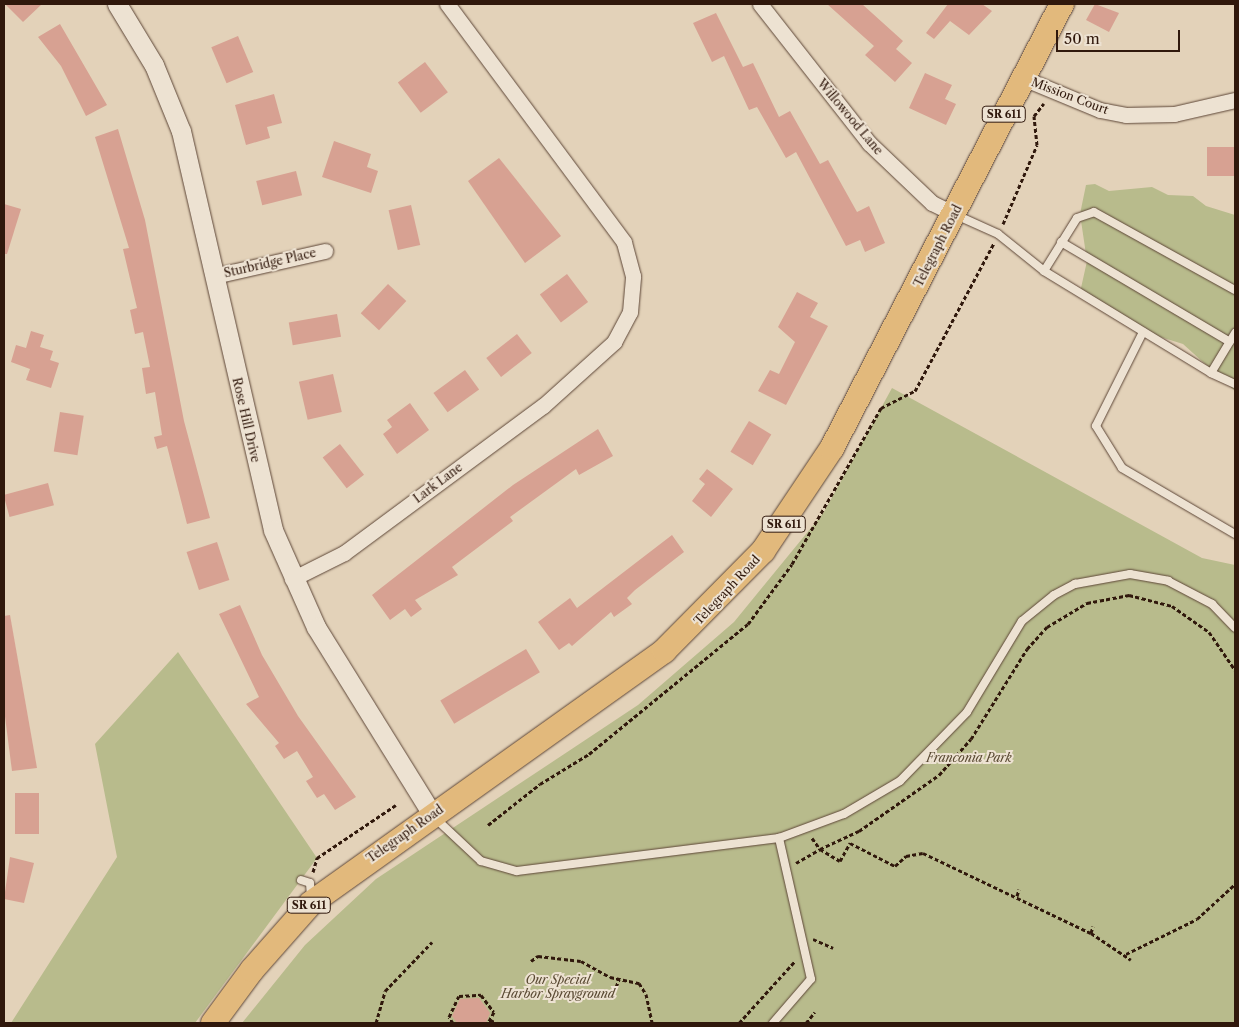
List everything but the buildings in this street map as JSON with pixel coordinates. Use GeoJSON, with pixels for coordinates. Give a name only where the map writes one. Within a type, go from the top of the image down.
{"type":"FeatureCollection","features":[{"type":"Feature","properties":{"kind":"main road","name":"Telegraph Road"},"geometry":{"type":"LineString","coordinates":[[214,1023],[310,893],[432,814],[664,651],[764,551],[832,448],[955,214],[1062,4]]}},
{"type":"Feature","properties":{"kind":"street","name":"Rose Hill Drive"},"geometry":{"type":"LineString","coordinates":[[117,4],[170,100],[189,161],[264,496],[292,579],[335,660],[432,814]]}},
{"type":"Feature","properties":{"kind":"street","name":"Lark Lane"},"geometry":{"type":"LineString","coordinates":[[292,579],[344,553],[578,378],[624,328],[634,296],[631,258],[609,218],[447,4]]}},
{"type":"Feature","properties":{"kind":"street","name":"Willowood Lane"},"geometry":{"type":"LineString","coordinates":[[760,4],[869,143],[932,203],[955,214]]}},
{"type":"Feature","properties":{"kind":"street","name":"Mission Court"},"geometry":{"type":"LineString","coordinates":[[1023,78],[1080,102],[1126,115],[1174,114],[1235,100]]}},
{"type":"Feature","properties":{"kind":"street","name":"Sturbridge Place"},"geometry":{"type":"LineString","coordinates":[[214,276],[325,251]]}},
{"type":"Feature","properties":{"kind":"lane"},"geometry":{"type":"LineString","coordinates":[[1044,271],[1077,218],[1094,212],[1235,290]]}},
{"type":"Feature","properties":{"kind":"lane"},"geometry":{"type":"LineString","coordinates":[[955,214],[998,234],[1044,271],[1211,373],[1235,384]]}},
{"type":"Feature","properties":{"kind":"lane"},"geometry":{"type":"LineString","coordinates":[[1062,242],[1230,342]]}},
{"type":"Feature","properties":{"kind":"lane"},"geometry":{"type":"LineString","coordinates":[[1143,332],[1096,426],[1122,468],[1235,534]]}},
{"type":"Feature","properties":{"kind":"lane"},"geometry":{"type":"LineString","coordinates":[[1211,373],[1235,333]]}},
{"type":"Feature","properties":{"kind":"lane"},"geometry":{"type":"LineString","coordinates":[[432,814],[480,861],[517,871],[779,838],[844,814],[907,774],[967,712],[1022,621],[1054,595],[1075,584],[1130,574],[1168,580],[1212,604],[1235,628]]}},
{"type":"Feature","properties":{"kind":"lane"},"geometry":{"type":"LineString","coordinates":[[773,1023],[810,980],[779,838]]}},
{"type":"Feature","properties":{"kind":"lane"},"geometry":{"type":"LineString","coordinates":[[301,880],[310,893]]}},
{"type":"Feature","properties":{"kind":"path"},"geometry":{"type":"LineString","coordinates":[[798,872],[795,862],[890,814],[939,775],[971,739],[1027,649],[1047,627],[1087,603],[1129,595],[1172,606],[1209,632],[1235,670]]}},
{"type":"Feature","properties":{"kind":"path"},"geometry":{"type":"LineString","coordinates":[[310,893],[317,858],[396,804]]}},
{"type":"Feature","properties":{"kind":"path"},"geometry":{"type":"LineString","coordinates":[[811,836],[820,849],[840,860],[850,843],[895,866],[906,856],[923,852],[1091,932],[1126,954],[1131,960]]}},
{"type":"Feature","properties":{"kind":"path"},"geometry":{"type":"LineString","coordinates":[[1126,954],[1197,919],[1235,884]]}},
{"type":"Feature","properties":{"kind":"path"},"geometry":{"type":"LineString","coordinates":[[1017,896],[1019,889]]}},
{"type":"Feature","properties":{"kind":"path"},"geometry":{"type":"LineString","coordinates":[[1091,932],[1093,926]]}},
{"type":"Feature","properties":{"kind":"path"},"geometry":{"type":"LineString","coordinates":[[810,929],[812,939],[833,948]]}},
{"type":"Feature","properties":{"kind":"path"},"geometry":{"type":"LineString","coordinates":[[376,1023],[385,991],[432,942]]}},
{"type":"Feature","properties":{"kind":"path"},"geometry":{"type":"LineString","coordinates":[[531,961],[538,956],[581,961],[619,980],[644,988],[652,1023]]}},
{"type":"Feature","properties":{"kind":"path"},"geometry":{"type":"LineString","coordinates":[[739,1023],[796,961]]}},
{"type":"Feature","properties":{"kind":"path"},"geometry":{"type":"LineString","coordinates":[[616,987],[619,980]]}},
{"type":"Feature","properties":{"kind":"path"},"geometry":{"type":"LineString","coordinates":[[453,1023],[449,1017],[459,996],[481,995],[494,1012],[489,1022],[497,1023]]}},
{"type":"Feature","properties":{"kind":"path"},"geometry":{"type":"LineString","coordinates":[[806,1023],[815,1012]]}},
{"type":"Feature","properties":{"kind":"green space"},"geometry":{"type":"Polygon","coordinates":[[[1095,184],[1109,191],[1152,187],[1168,195],[1193,196],[1206,206],[1235,215],[1235,391],[1183,344],[1141,331],[1089,303],[1081,288],[1087,261],[1080,214],[1086,185],[1095,184]]]}},
{"type":"Feature","properties":{"kind":"green space","name":"Franconia Park"},"geometry":{"type":"Polygon","coordinates":[[[892,388],[1202,558],[1235,565],[1235,1023],[242,1023],[305,945],[376,879],[638,705],[734,622],[824,512],[892,388]]]}},
{"type":"Feature","properties":{"kind":"green space"},"geometry":{"type":"Polygon","coordinates":[[[178,652],[317,858],[195,1023],[11,1023],[117,857],[95,744],[178,652]]]}},
{"type":"Feature","properties":{"kind":"park label","name":"Our Special Harbor Sprayground"},"geometry":{"type":"Point","coordinates":[558,987]}}]}
